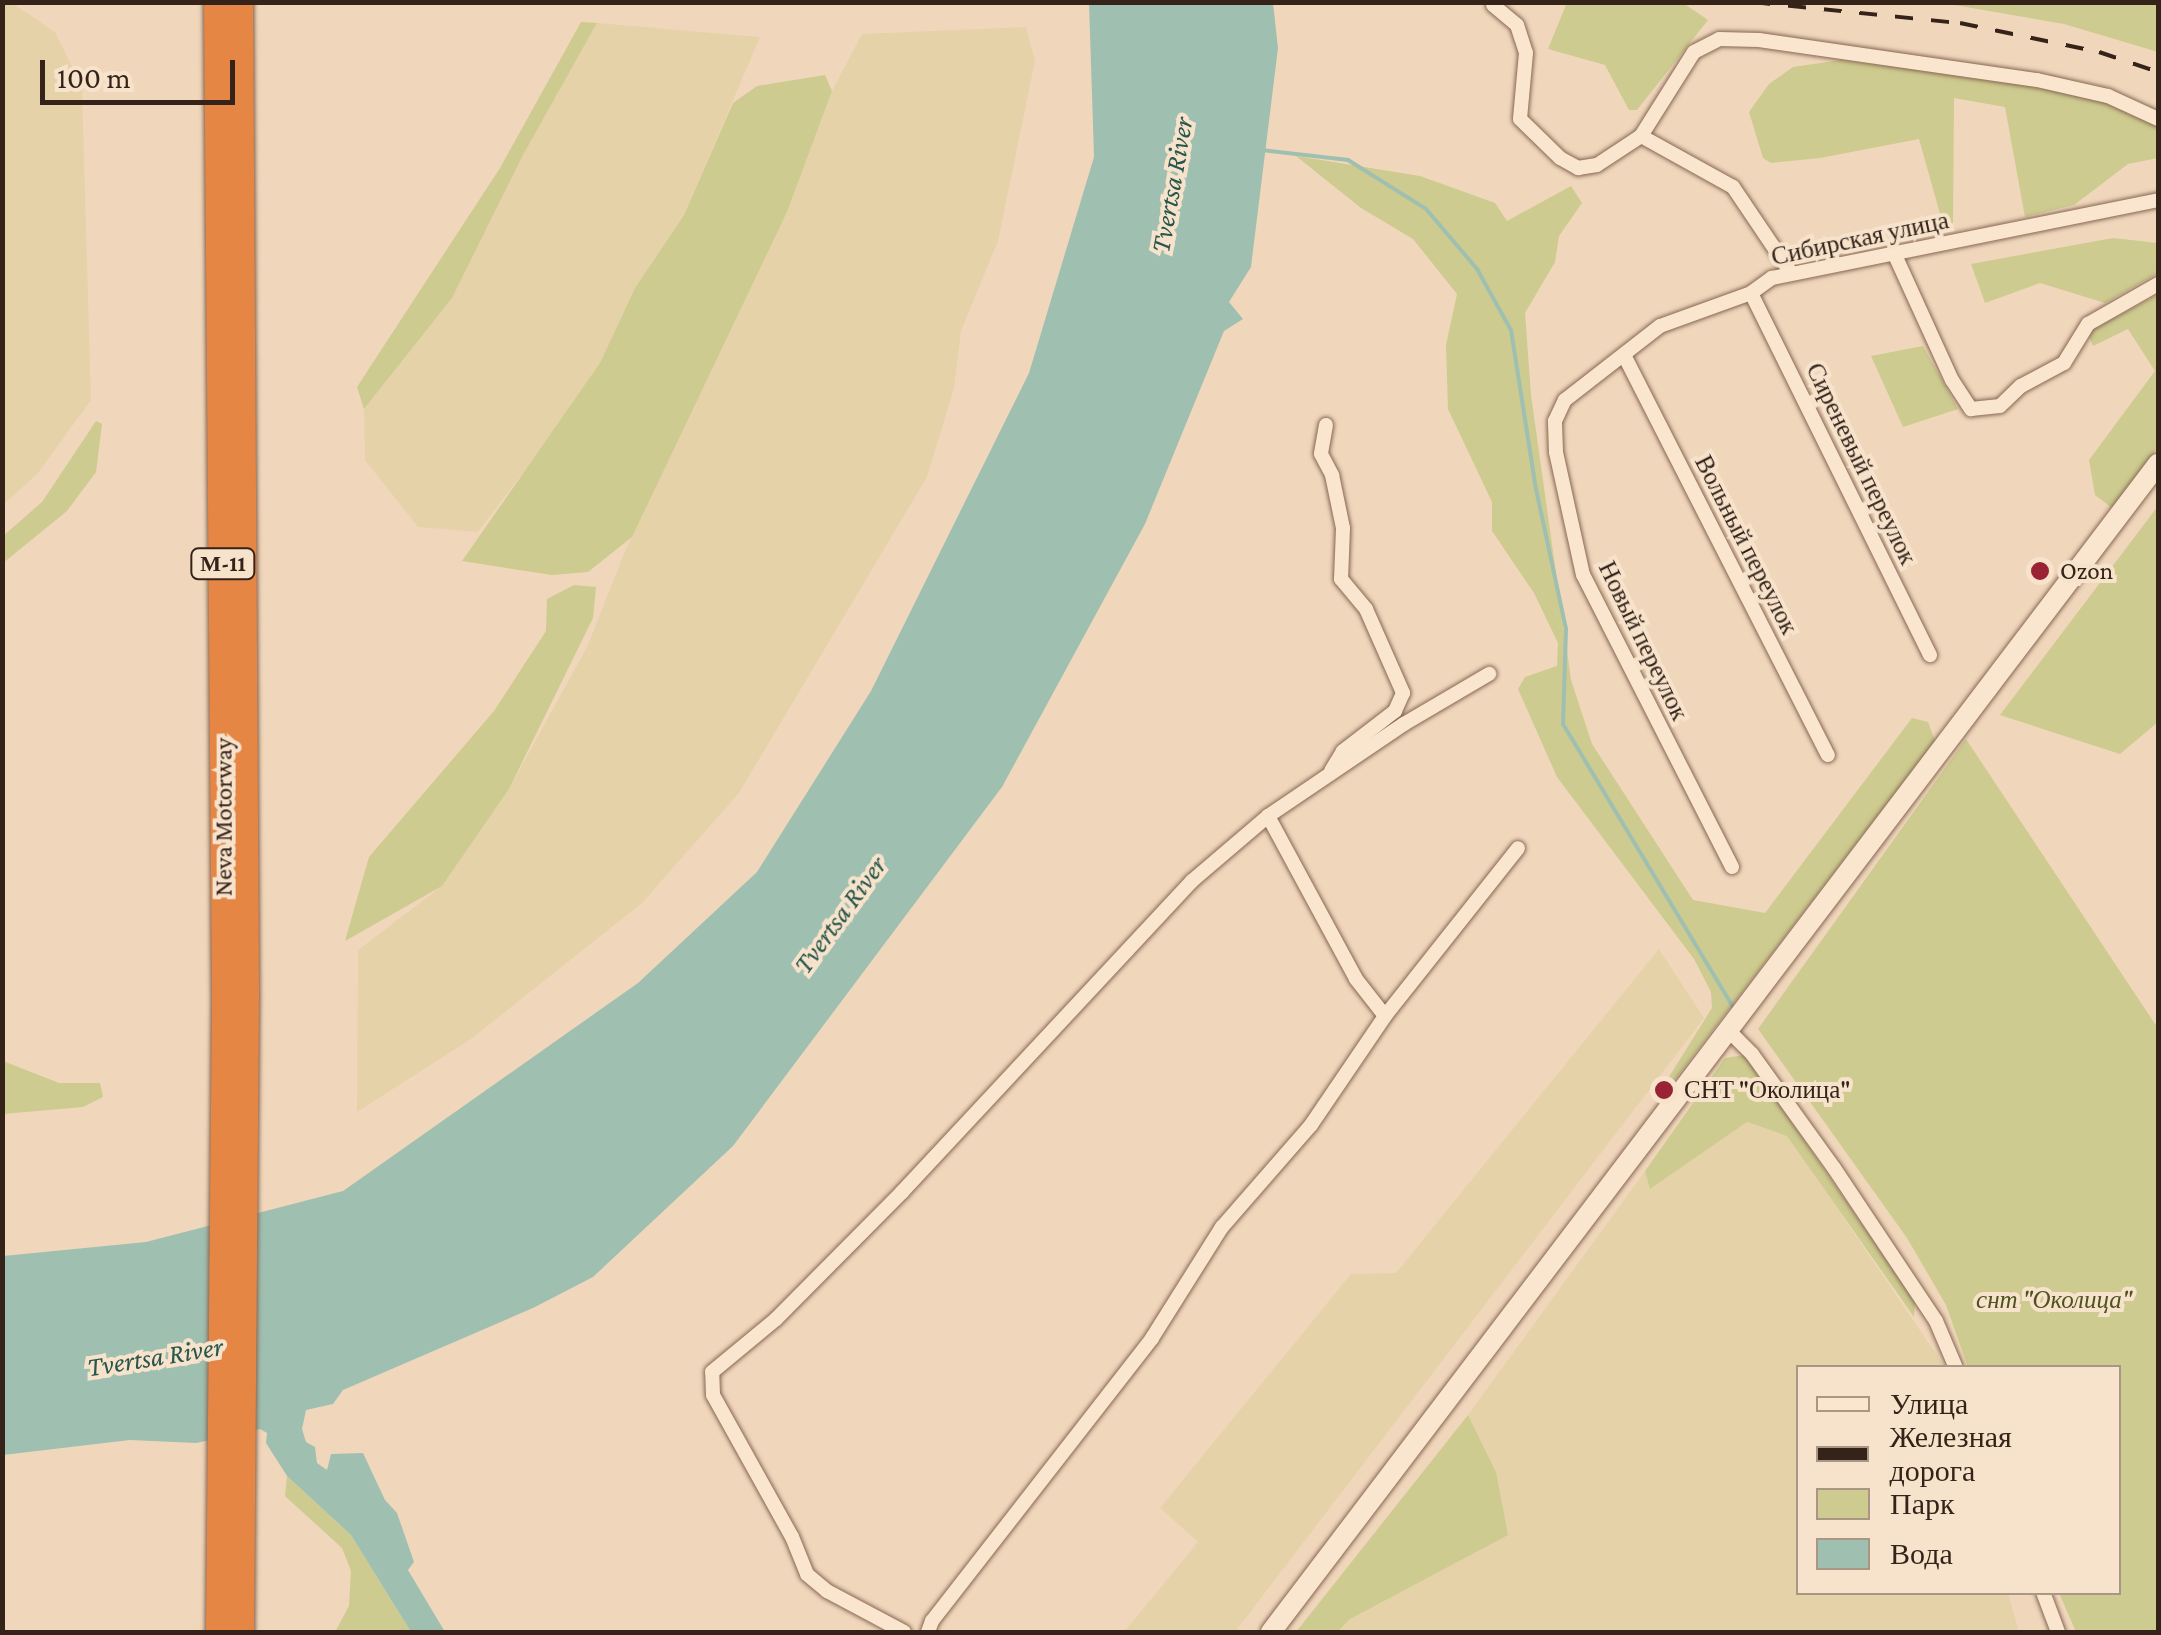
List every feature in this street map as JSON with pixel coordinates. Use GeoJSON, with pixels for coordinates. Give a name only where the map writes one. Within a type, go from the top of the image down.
{"type":"FeatureCollection","features":[{"type":"Feature","properties":{"kind":"highway","name":"Neva Motorway"},"geometry":{"type":"LineString","coordinates":[[216,2],[234,1124]]}},
{"type":"Feature","properties":{"kind":"highway","name":"Neva Motorway"},"geometry":{"type":"LineString","coordinates":[[218,1632],[229,1562],[240,2]]}},
{"type":"Feature","properties":{"kind":"highway","name":"Neva Motorway"},"geometry":{"type":"LineString","coordinates":[[229,1562],[241,1632]]}},
{"type":"Feature","properties":{"kind":"main road"},"geometry":{"type":"LineString","coordinates":[[1271,1632],[2158,464]]}},
{"type":"Feature","properties":{"kind":"street"},"geometry":{"type":"LineString","coordinates":[[1493,6],[1517,25],[1526,53],[1520,119],[1560,158],[1578,168],[1597,166],[1641,136],[1694,52],[1719,39],[1758,40],[2038,80],[2108,96],[2158,118]]}},
{"type":"Feature","properties":{"kind":"street"},"geometry":{"type":"LineString","coordinates":[[1641,136],[1733,187],[1790,273]]}},
{"type":"Feature","properties":{"kind":"street","name":"Сибирская улица"},"geometry":{"type":"LineString","coordinates":[[1554,422],[1566,400],[1660,326],[1751,293],[1760,284],[1790,273],[2158,200]]}},
{"type":"Feature","properties":{"kind":"street"},"geometry":{"type":"LineString","coordinates":[[1894,253],[1909,278],[1952,380],[1971,409],[2000,406],[2021,386],[2064,363],[2088,324],[2158,284]]}},
{"type":"Feature","properties":{"kind":"street","name":"Сиреневый переулок"},"geometry":{"type":"LineString","coordinates":[[1751,293],[1930,654]]}},
{"type":"Feature","properties":{"kind":"street","name":"Вольный переулок"},"geometry":{"type":"LineString","coordinates":[[1624,355],[1828,755]]}},
{"type":"Feature","properties":{"kind":"street","name":"Новый переулок"},"geometry":{"type":"LineString","coordinates":[[1554,422],[1556,452],[1583,575],[1732,867]]}},
{"type":"Feature","properties":{"kind":"street"},"geometry":{"type":"LineString","coordinates":[[1326,425],[1320,454],[1332,475],[1343,528],[1341,579],[1371,619],[1404,693],[1395,712],[1343,750],[1327,777]]}},
{"type":"Feature","properties":{"kind":"street"},"geometry":{"type":"LineString","coordinates":[[904,1632],[827,1591],[807,1574],[792,1537],[714,1395],[712,1372],[776,1318],[902,1192],[1192,881],[1268,816],[1489,674]]}},
{"type":"Feature","properties":{"kind":"street"},"geometry":{"type":"LineString","coordinates":[[1268,816],[1356,980],[1384,1016]]}},
{"type":"Feature","properties":{"kind":"street"},"geometry":{"type":"LineString","coordinates":[[928,1632],[932,1620],[1152,1338],[1222,1228],[1311,1125],[1384,1016],[1518,848]]}},
{"type":"Feature","properties":{"kind":"street"},"geometry":{"type":"LineString","coordinates":[[1730,1032],[1752,1054],[1906,1276],[1936,1321],[1955,1365]]}},
{"type":"Feature","properties":{"kind":"street"},"geometry":{"type":"LineString","coordinates":[[2044,1595],[2058,1632]]}},
{"type":"Feature","properties":{"kind":"shaded area"},"geometry":{"type":"Polygon","coordinates":[[[2,3],[12,3],[55,32],[82,87],[91,400],[38,473],[3,505],[2,3]]]}},
{"type":"Feature","properties":{"kind":"shaded area"},"geometry":{"type":"Polygon","coordinates":[[[597,23],[760,37],[684,215],[635,288],[600,363],[541,449],[478,532],[418,527],[365,460],[364,409],[452,298],[523,155],[597,23]]]}},
{"type":"Feature","properties":{"kind":"shaded area"},"geometry":{"type":"Polygon","coordinates":[[[1026,27],[1035,61],[998,241],[961,331],[954,388],[927,477],[739,793],[642,903],[471,1039],[357,1112],[358,950],[442,886],[509,789],[587,647],[626,549],[787,212],[832,91],[862,34],[1026,27]]]}},
{"type":"Feature","properties":{"kind":"shaded area"},"geometry":{"type":"Polygon","coordinates":[[[1659,949],[1704,1018],[1235,1632],[1124,1632],[1198,1542],[1160,1508],[1351,1274],[1396,1273],[1659,949]]]}},
{"type":"Feature","properties":{"kind":"shaded area"},"geometry":{"type":"Polygon","coordinates":[[[1747,1122],[1788,1136],[1944,1365],[1796,1365],[1796,1595],[2009,1595],[2019,1632],[1337,1632],[1496,1472],[1468,1415],[1645,1171],[1651,1188],[1747,1122]]]}},
{"type":"Feature","properties":{"kind":"green space"},"geometry":{"type":"Polygon","coordinates":[[[1943,3],[2158,3],[2158,52],[2064,24],[1943,3]]]}},
{"type":"Feature","properties":{"kind":"green space"},"geometry":{"type":"Polygon","coordinates":[[[1566,5],[1686,5],[1708,20],[1637,110],[1629,110],[1605,65],[1548,49],[1566,5]]]}},
{"type":"Feature","properties":{"kind":"green space"},"geometry":{"type":"Polygon","coordinates":[[[581,22],[597,23],[523,155],[452,298],[364,409],[357,387],[500,168],[581,22]]]}},
{"type":"Feature","properties":{"kind":"green space"},"geometry":{"type":"Polygon","coordinates":[[[1841,60],[2055,88],[2133,111],[2158,126],[2158,158],[2128,164],[2074,205],[2025,217],[2005,107],[1954,98],[1953,224],[1944,228],[1919,139],[1820,158],[1771,163],[1763,158],[1749,112],[1769,84],[1793,67],[1841,60]]]}},
{"type":"Feature","properties":{"kind":"green space"},"geometry":{"type":"Polygon","coordinates":[[[825,75],[832,91],[787,212],[632,537],[588,572],[552,575],[462,561],[600,363],[635,288],[684,215],[733,103],[757,86],[825,75]]]}},
{"type":"Feature","properties":{"kind":"green space"},"geometry":{"type":"Polygon","coordinates":[[[1296,156],[1420,176],[1495,203],[1507,221],[1571,186],[1582,203],[1559,236],[1555,262],[1525,313],[1531,395],[1571,680],[1592,744],[1693,900],[1765,913],[1912,718],[1928,722],[1935,741],[1673,1082],[1667,1080],[1712,1008],[1711,992],[1694,959],[1557,777],[1518,689],[1525,677],[1557,666],[1558,643],[1534,593],[1492,531],[1492,502],[1448,409],[1446,345],[1457,294],[1413,239],[1361,208],[1296,156]]]}},
{"type":"Feature","properties":{"kind":"green space"},"geometry":{"type":"Polygon","coordinates":[[[2113,238],[2158,243],[2158,273],[2105,303],[2040,283],[1985,303],[1971,264],[2113,238]]]}},
{"type":"Feature","properties":{"kind":"green space"},"geometry":{"type":"Polygon","coordinates":[[[2158,295],[2158,447],[2112,508],[2095,495],[2089,460],[2155,371],[2128,329],[2093,346],[2087,332],[2158,295]]]}},
{"type":"Feature","properties":{"kind":"green space"},"geometry":{"type":"Polygon","coordinates":[[[1923,346],[1958,409],[1903,427],[1871,356],[1923,346]]]}},
{"type":"Feature","properties":{"kind":"green space"},"geometry":{"type":"Polygon","coordinates":[[[96,421],[102,424],[96,472],[67,511],[3,563],[3,536],[42,502],[96,421]]]}},
{"type":"Feature","properties":{"kind":"green space"},"geometry":{"type":"Polygon","coordinates":[[[2158,506],[2158,722],[2120,754],[2000,715],[2158,506]]]}},
{"type":"Feature","properties":{"kind":"green space"},"geometry":{"type":"Polygon","coordinates":[[[574,585],[596,587],[593,618],[509,789],[442,886],[345,941],[369,857],[494,711],[546,631],[547,599],[574,585]]]}},
{"type":"Feature","properties":{"kind":"green space","name":"снт \"Околица\""},"geometry":{"type":"Polygon","coordinates":[[[1966,739],[2155,1024],[2158,1023],[2158,1632],[2076,1632],[2060,1595],[2121,1595],[2121,1365],[1967,1365],[1946,1305],[1907,1238],[1758,1029],[1966,739]]]}},
{"type":"Feature","properties":{"kind":"green space"},"geometry":{"type":"Polygon","coordinates":[[[1745,1055],[1915,1301],[1914,1317],[1787,1136],[1747,1122],[1650,1189],[1645,1171],[1725,1058],[1745,1055]]]}},
{"type":"Feature","properties":{"kind":"green space"},"geometry":{"type":"Polygon","coordinates":[[[3,1061],[59,1083],[100,1083],[103,1097],[83,1107],[3,1114],[3,1061]]]}},
{"type":"Feature","properties":{"kind":"green space"},"geometry":{"type":"Polygon","coordinates":[[[1468,1415],[1496,1472],[1508,1535],[1350,1619],[1337,1632],[1296,1632],[1468,1415]]]}},
{"type":"Feature","properties":{"kind":"green space"},"geometry":{"type":"Polygon","coordinates":[[[287,1476],[351,1535],[411,1632],[335,1632],[349,1606],[351,1571],[342,1548],[285,1496],[287,1476]]]}},
{"type":"Feature","properties":{"kind":"water","name":"Tvertsa River"},"geometry":{"type":"Polygon","coordinates":[[[1089,3],[1273,3],[1278,48],[1251,267],[1229,302],[1243,319],[1224,331],[1145,524],[1002,787],[733,1146],[593,1277],[533,1308],[343,1390],[333,1404],[306,1410],[302,1429],[306,1442],[315,1447],[317,1463],[327,1470],[331,1454],[363,1453],[385,1500],[397,1513],[414,1562],[408,1570],[445,1632],[411,1632],[351,1535],[287,1476],[266,1443],[267,1433],[260,1429],[196,1443],[130,1440],[3,1455],[3,1256],[146,1242],[343,1191],[638,983],[757,872],[871,691],[1029,373],[1094,157],[1089,3]]]}},
{"type":"Feature","properties":{"kind":"waterway"},"geometry":{"type":"LineString","coordinates":[[1262,150],[1348,160],[1426,209],[1477,269],[1511,330],[1536,489],[1566,629],[1563,724],[1735,1010]]}},
{"type":"Feature","properties":{"kind":"railway"},"geometry":{"type":"LineString","coordinates":[[1752,2],[1960,23],[2099,52],[2158,72]]}},
{"type":"Feature","properties":{"kind":"place","name":"Ozon"},"geometry":{"type":"Point","coordinates":[2040,571]}},
{"type":"Feature","properties":{"kind":"place","name":"СНТ \"Околица\""},"geometry":{"type":"Point","coordinates":[1664,1090]}}]}
